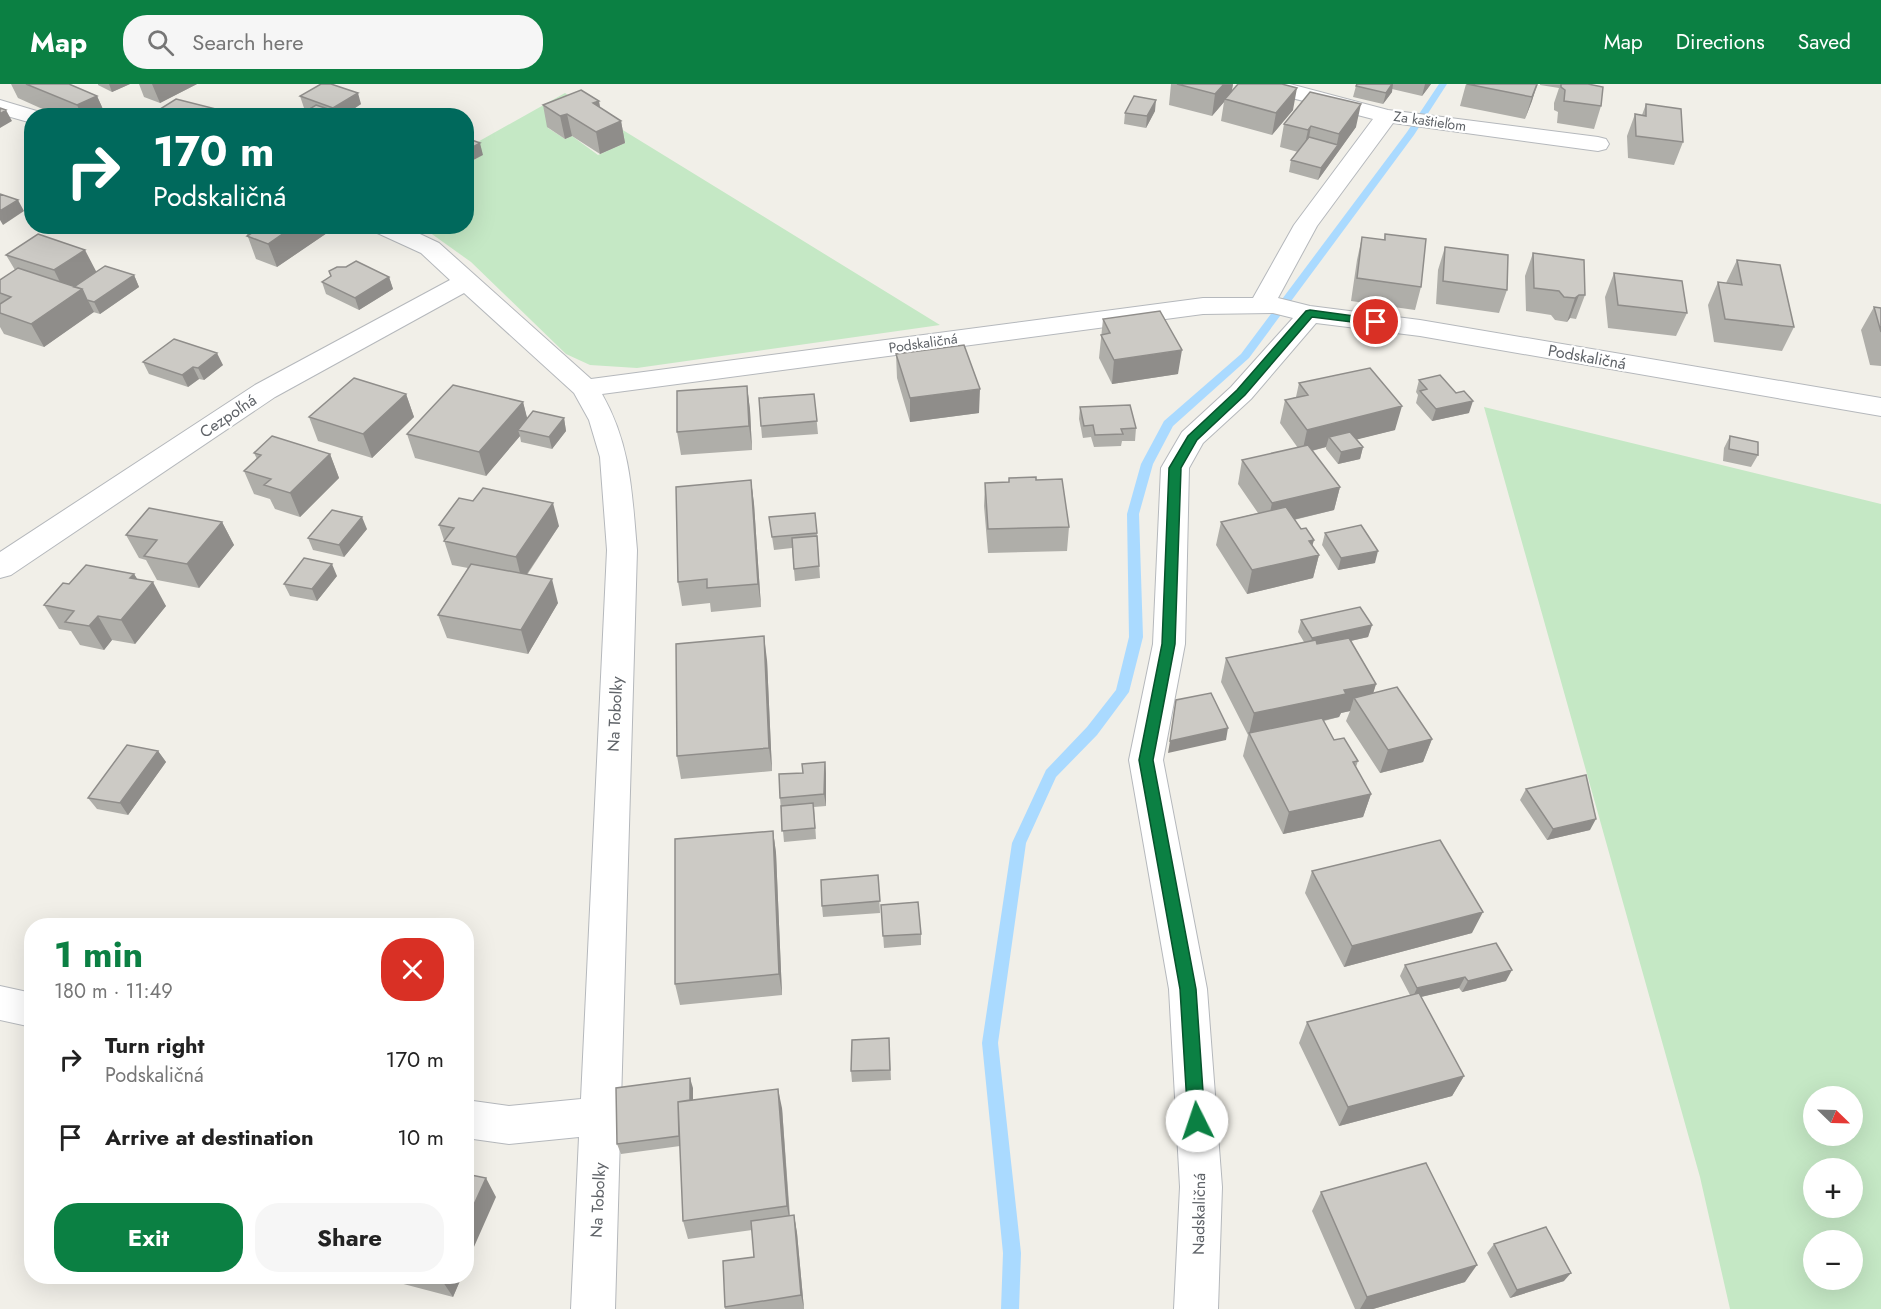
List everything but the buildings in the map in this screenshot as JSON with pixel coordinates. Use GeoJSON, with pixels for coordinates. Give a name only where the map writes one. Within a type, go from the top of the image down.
{"type":"FeatureCollection","features":[{"type":"Feature","properties":{"kind":"street","name":"Za kaštieľom"},"geometry":{"type":"LineString","coordinates":[[1265,84],[1387,116],[1598,144]]}},
{"type":"Feature","properties":{"kind":"street"},"geometry":{"type":"LineString","coordinates":[[0,107],[24,114]]}},
{"type":"Feature","properties":{"kind":"street","name":"Nadskaličná"},"geometry":{"type":"LineString","coordinates":[[1196,1309],[1201,1187],[1188,989],[1146,760],[1169,644],[1175,468],[1192,438],[1241,393],[1284,308],[1306,225],[1387,116]]}},
{"type":"Feature","properties":{"kind":"street","name":"Na Tobolky"},"geometry":{"type":"LineString","coordinates":[[399,234],[430,248],[585,388],[603,420],[614,457],[622,550],[611,789],[602,1116],[593,1309]]}},
{"type":"Feature","properties":{"kind":"street","name":"Cezpoľná"},"geometry":{"type":"LineString","coordinates":[[0,567],[265,391],[465,282]]}},
{"type":"Feature","properties":{"kind":"street","name":"Podskaličná"},"geometry":{"type":"LineString","coordinates":[[585,388],[1203,306],[1284,308],[1420,328],[1881,407]]}},
{"type":"Feature","properties":{"kind":"street"},"geometry":{"type":"LineString","coordinates":[[0,1003],[24,1008]]}},
{"type":"Feature","properties":{"kind":"street"},"geometry":{"type":"LineString","coordinates":[[474,1120],[509,1125],[602,1116]]}},
{"type":"Feature","properties":{"kind":"green space"},"geometry":{"type":"Polygon","coordinates":[[[565,93],[940,325],[637,368],[590,365],[566,354],[471,262],[432,234],[474,234],[474,160],[482,155],[474,151],[474,144],[565,93]],[[584,113],[548,128],[565,139],[572,136],[598,155],[627,142],[624,143],[584,113]]]}},
{"type":"Feature","properties":{"kind":"green space"},"geometry":{"type":"Polygon","coordinates":[[[1484,407],[1881,504],[1881,1309],[1730,1309],[1700,1177],[1484,407]]]}},
{"type":"Feature","properties":{"kind":"waterway"},"geometry":{"type":"LineString","coordinates":[[1010,1309],[1012,1253],[990,1043],[1019,843],[1051,774],[1092,731],[1122,692],[1136,637],[1133,514],[1147,464],[1168,424],[1245,356],[1411,133],[1443,84]]}},
{"type":"Feature","properties":{"kind":"route"},"geometry":{"type":"LineString","coordinates":[[1197,1121],[1188,989],[1146,760],[1169,644],[1175,468],[1192,438],[1241,393],[1310,314],[1376,322]]}}]}
